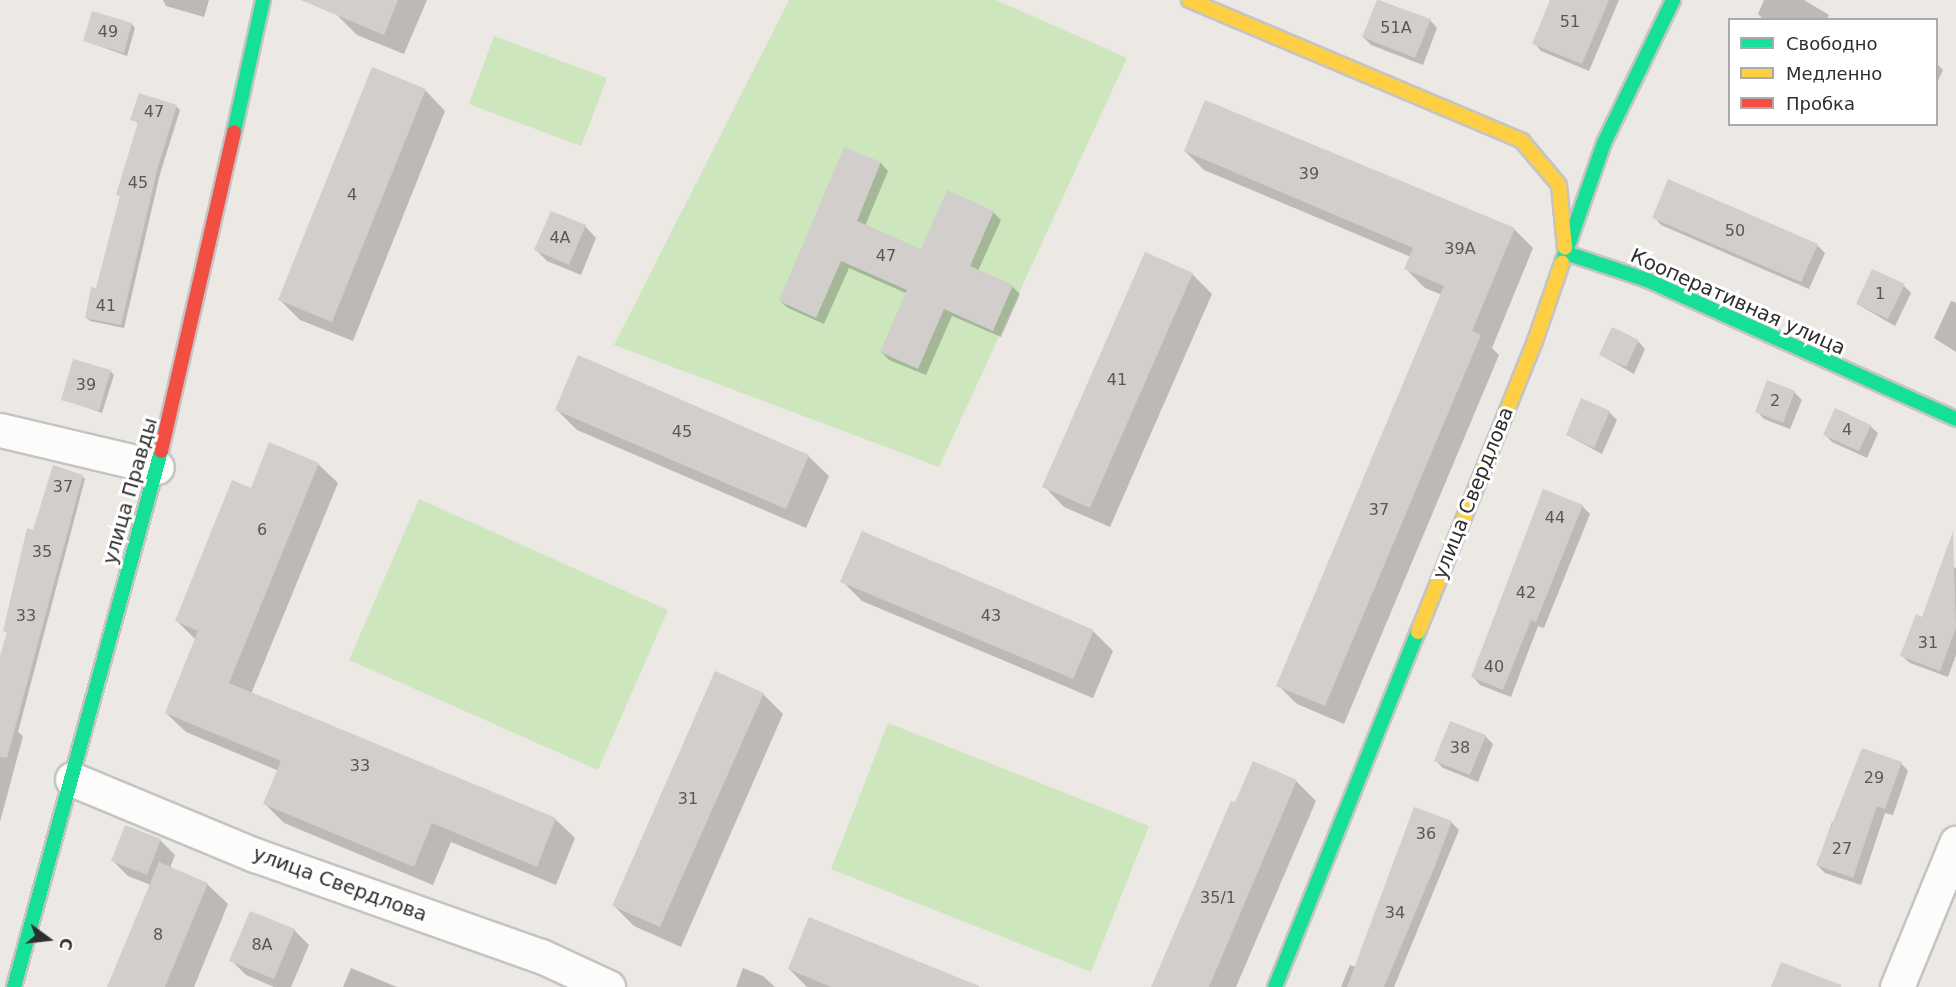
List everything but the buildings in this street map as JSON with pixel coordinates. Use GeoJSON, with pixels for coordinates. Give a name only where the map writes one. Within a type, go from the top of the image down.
{"type":"FeatureCollection","features":[{"type":"Feature","properties":{"kind":"street","name":"улица Правды"},"geometry":{"type":"LineString","coordinates":[[14,987],[158,467],[263,0]]}},
{"type":"Feature","properties":{"kind":"street"},"geometry":{"type":"LineString","coordinates":[[1189,0],[1522,141],[1559,185],[1566,253]]}},
{"type":"Feature","properties":{"kind":"street","name":"улица Свердлова"},"geometry":{"type":"LineString","coordinates":[[1275,987],[1530,352],[1604,143],[1673,0]]}},
{"type":"Feature","properties":{"kind":"street","name":"Кооперативная улица"},"geometry":{"type":"LineString","coordinates":[[1566,253],[1647,280],[1956,419]]}},
{"type":"Feature","properties":{"kind":"street"},"geometry":{"type":"LineString","coordinates":[[0,430],[158,467]]}},
{"type":"Feature","properties":{"kind":"street","name":"улица Свердлова"},"geometry":{"type":"LineString","coordinates":[[72,779],[255,855],[541,956],[608,987]]}},
{"type":"Feature","properties":{"kind":"street"},"geometry":{"type":"LineString","coordinates":[[1897,987],[1956,843]]}},
{"type":"Feature","properties":{"kind":"green space"},"geometry":{"type":"Polygon","coordinates":[[[789,0],[996,0],[1127,58],[939,467],[614,345],[789,0]]]}},
{"type":"Feature","properties":{"kind":"green space"},"geometry":{"type":"Polygon","coordinates":[[[494,36],[607,78],[581,146],[469,104],[494,36]]]}},
{"type":"Feature","properties":{"kind":"green space"},"geometry":{"type":"Polygon","coordinates":[[[419,499],[668,610],[598,770],[349,660],[419,499]]]}},
{"type":"Feature","properties":{"kind":"green space"},"geometry":{"type":"Polygon","coordinates":[[[888,723],[1149,826],[1091,972],[831,869],[888,723]]]}},
{"type":"Feature","properties":{"kind":"traffic: fast"},"geometry":{"type":"LineString","coordinates":[[234,132],[263,0]]}},
{"type":"Feature","properties":{"kind":"traffic: fast"},"geometry":{"type":"LineString","coordinates":[[1562,263],[1604,143],[1673,0]]}},
{"type":"Feature","properties":{"kind":"traffic: fast"},"geometry":{"type":"LineString","coordinates":[[1565,248],[1566,253],[1647,280],[1956,419]]}},
{"type":"Feature","properties":{"kind":"traffic: fast"},"geometry":{"type":"LineString","coordinates":[[14,987],[161,451]]}},
{"type":"Feature","properties":{"kind":"traffic: fast"},"geometry":{"type":"LineString","coordinates":[[1275,987],[1418,632]]}},
{"type":"Feature","properties":{"kind":"traffic: slow"},"geometry":{"type":"LineString","coordinates":[[1189,0],[1522,141],[1559,185],[1565,248]]}},
{"type":"Feature","properties":{"kind":"traffic: slow"},"geometry":{"type":"LineString","coordinates":[[1418,632],[1535,341],[1562,263]]}},
{"type":"Feature","properties":{"kind":"traffic: jam"},"geometry":{"type":"LineString","coordinates":[[161,451],[234,132]]}}]}
